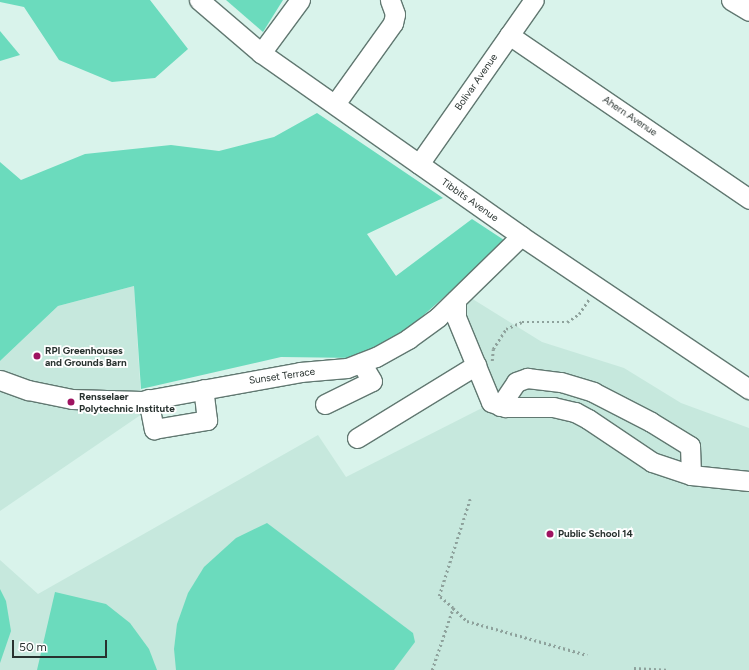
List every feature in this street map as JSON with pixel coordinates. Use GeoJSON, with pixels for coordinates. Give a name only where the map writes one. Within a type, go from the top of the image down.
{"type":"FeatureCollection","features":[{"type":"Feature","properties":{"kind":"street","name":"Tibbits Avenue"},"geometry":{"type":"LineString","coordinates":[[199,0],[261,53],[521,236],[749,389]]}},
{"type":"Feature","properties":{"kind":"street"},"geometry":{"type":"LineString","coordinates":[[261,53],[300,0]]}},
{"type":"Feature","properties":{"kind":"street"},"geometry":{"type":"LineString","coordinates":[[335,104],[394,24],[395,14],[390,0]]}},
{"type":"Feature","properties":{"kind":"street","name":"Bolivar Avenue"},"geometry":{"type":"LineString","coordinates":[[419,164],[534,0]]}},
{"type":"Feature","properties":{"kind":"street"},"geometry":{"type":"LineString","coordinates":[[731,0],[749,11]]}},
{"type":"Feature","properties":{"kind":"street","name":"Ahern Avenue"},"geometry":{"type":"LineString","coordinates":[[510,35],[749,199]]}},
{"type":"Feature","properties":{"kind":"street","name":"Sunset Terrace"},"geometry":{"type":"LineString","coordinates":[[0,380],[28,390],[72,399],[148,399],[300,372],[347,368],[361,363],[408,339],[438,317],[521,236]]}},
{"type":"Feature","properties":{"kind":"street"},"geometry":{"type":"LineString","coordinates":[[456,300],[456,317],[484,366],[491,402],[500,406],[553,407],[575,412],[591,420],[652,462],[691,476],[749,481]]}},
{"type":"Feature","properties":{"kind":"street"},"geometry":{"type":"LineString","coordinates":[[325,404],[372,381],[361,363]]}},
{"type":"Feature","properties":{"kind":"street"},"geometry":{"type":"LineString","coordinates":[[357,438],[484,366]]}},
{"type":"Feature","properties":{"kind":"street"},"geometry":{"type":"LineString","coordinates":[[500,406],[516,382],[526,378],[561,382],[605,398],[690,446],[691,476]]}},
{"type":"Feature","properties":{"kind":"street"},"geometry":{"type":"LineString","coordinates":[[148,399],[154,429],[208,420],[203,389]]}},
{"type":"Feature","properties":{"kind":"street"},"geometry":{"type":"LineString","coordinates":[[591,420],[605,398]]}},
{"type":"Feature","properties":{"kind":"path"},"geometry":{"type":"LineString","coordinates":[[484,366],[506,329],[522,322],[567,322],[579,314],[592,295]]}},
{"type":"Feature","properties":{"kind":"path"},"geometry":{"type":"LineString","coordinates":[[470,499],[439,596],[467,621],[587,655]]}},
{"type":"Feature","properties":{"kind":"path"},"geometry":{"type":"LineString","coordinates":[[432,670],[453,608]]}},
{"type":"Feature","properties":{"kind":"path"},"geometry":{"type":"LineString","coordinates":[[634,668],[667,670]]}},
{"type":"Feature","properties":{"kind":"shaded area","name":"Rensselaer Polytechnic Institute"},"geometry":{"type":"Polygon","coordinates":[[[134,286],[142,414],[0,511],[0,361],[58,306],[134,286]]]}},
{"type":"Feature","properties":{"kind":"shaded area"},"geometry":{"type":"Polygon","coordinates":[[[471,298],[542,342],[624,368],[681,403],[749,428],[749,670],[0,670],[0,560],[38,594],[318,435],[346,477],[482,408],[447,323],[471,298]]]}},
{"type":"Feature","properties":{"kind":"green space"},"geometry":{"type":"Polygon","coordinates":[[[0,0],[150,0],[188,49],[155,78],[112,82],[59,60],[24,7],[0,2],[0,0]]]}},
{"type":"Feature","properties":{"kind":"green space"},"geometry":{"type":"Polygon","coordinates":[[[226,0],[283,0],[263,32],[226,0]]]}},
{"type":"Feature","properties":{"kind":"green space"},"geometry":{"type":"Polygon","coordinates":[[[0,31],[20,55],[0,61],[0,31]]]}},
{"type":"Feature","properties":{"kind":"green space"},"geometry":{"type":"Polygon","coordinates":[[[317,113],[443,198],[367,234],[396,276],[472,219],[507,242],[410,327],[358,358],[281,357],[141,389],[134,286],[58,306],[0,361],[0,162],[21,180],[85,154],[171,145],[219,151],[274,137],[317,113]]]}},
{"type":"Feature","properties":{"kind":"green space"},"geometry":{"type":"Polygon","coordinates":[[[267,523],[413,633],[415,642],[394,670],[176,670],[174,649],[177,624],[188,593],[204,567],[236,538],[267,523]]]}},
{"type":"Feature","properties":{"kind":"green space"},"geometry":{"type":"Polygon","coordinates":[[[0,589],[6,601],[11,631],[0,663],[0,589]]]}},
{"type":"Feature","properties":{"kind":"green space"},"geometry":{"type":"Polygon","coordinates":[[[55,592],[106,604],[130,623],[149,649],[157,670],[37,670],[55,592]]]}},
{"type":"Feature","properties":{"kind":"place","name":"RPI Greenhouses and Grounds Barn"},"geometry":{"type":"Point","coordinates":[37,356]}},
{"type":"Feature","properties":{"kind":"place","name":"Rensselaer Polytechnic Institute"},"geometry":{"type":"Point","coordinates":[71,402]}},
{"type":"Feature","properties":{"kind":"place","name":"Public School 14"},"geometry":{"type":"Point","coordinates":[550,534]}}]}
